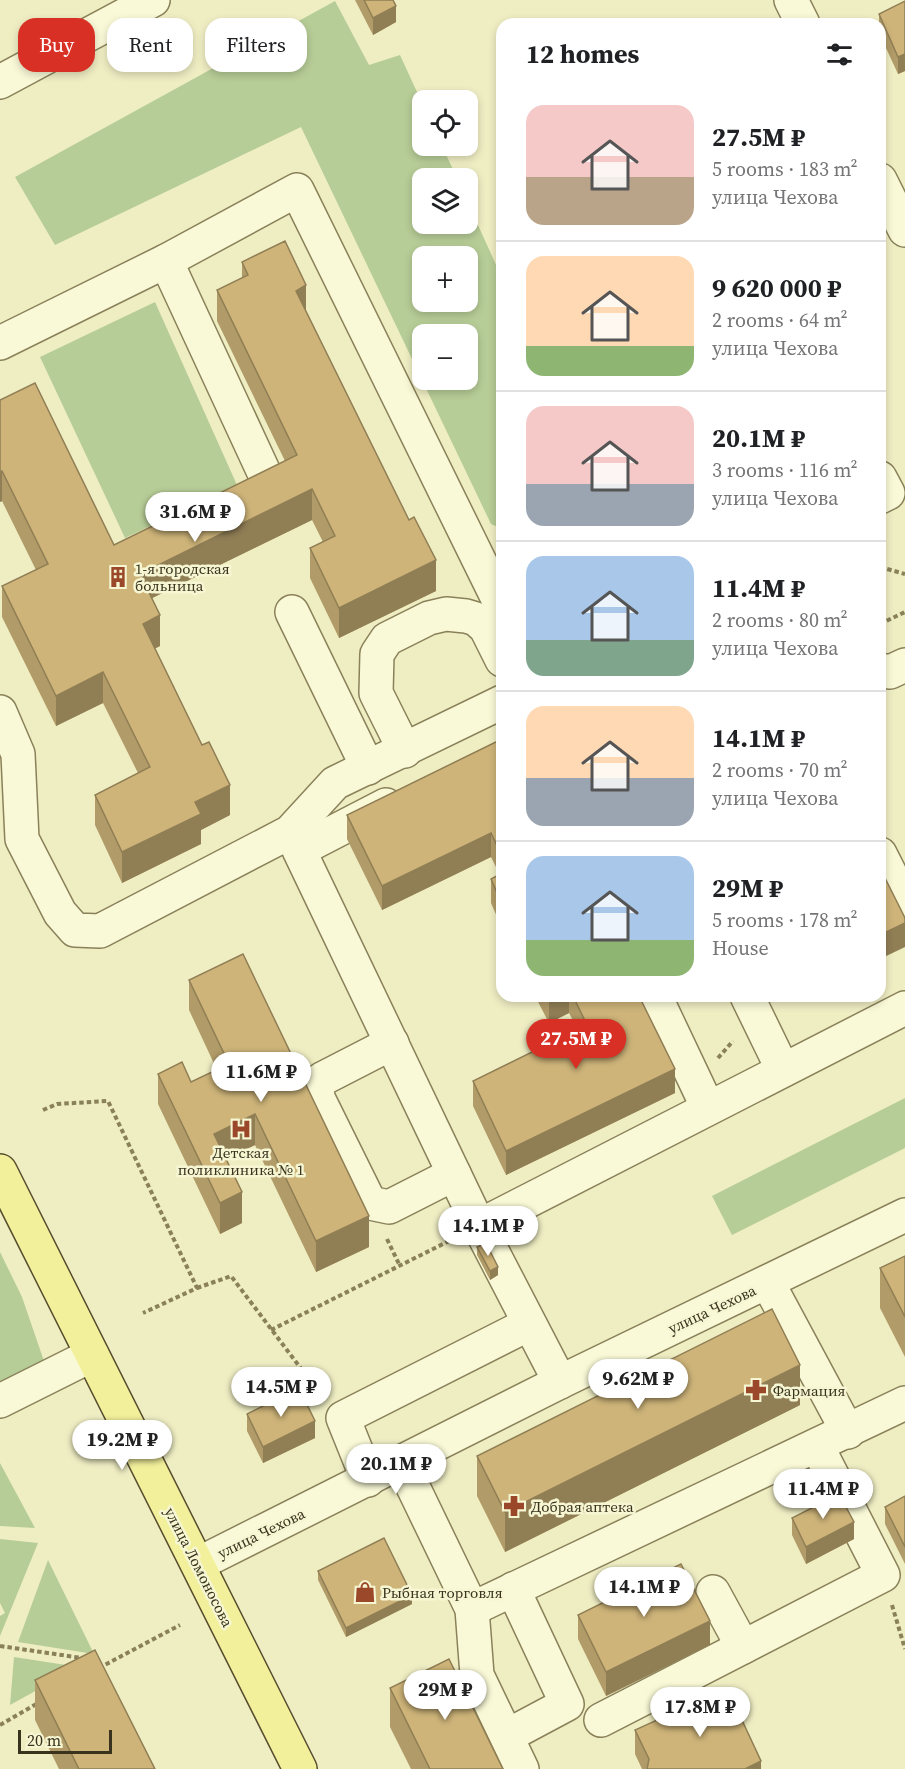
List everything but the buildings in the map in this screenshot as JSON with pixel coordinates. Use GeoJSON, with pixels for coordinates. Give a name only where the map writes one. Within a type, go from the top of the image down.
{"type":"FeatureCollection","features":[{"type":"Feature","properties":{"kind":"main road","name":"улица Ломоносова"},"geometry":{"type":"LineString","coordinates":[[0,1172],[300,1769]]}},
{"type":"Feature","properties":{"kind":"street"},"geometry":{"type":"LineString","coordinates":[[0,82],[153,0]]}},
{"type":"Feature","properties":{"kind":"street"},"geometry":{"type":"LineString","coordinates":[[791,0],[800,18]]}},
{"type":"Feature","properties":{"kind":"street"},"geometry":{"type":"LineString","coordinates":[[0,343],[166,261],[297,190],[496,595]]}},
{"type":"Feature","properties":{"kind":"street"},"geometry":{"type":"LineString","coordinates":[[886,192],[905,230]]}},
{"type":"Feature","properties":{"kind":"street"},"geometry":{"type":"LineString","coordinates":[[166,261],[267,479]]}},
{"type":"Feature","properties":{"kind":"street"},"geometry":{"type":"LineString","coordinates":[[292,612],[368,768]]}},
{"type":"Feature","properties":{"kind":"street"},"geometry":{"type":"LineString","coordinates":[[405,751],[376,693],[377,654],[387,639],[429,618],[446,614],[477,619],[486,628],[496,648]]}},
{"type":"Feature","properties":{"kind":"street"},"geometry":{"type":"LineString","coordinates":[[886,671],[890,672],[905,665]]}},
{"type":"Feature","properties":{"kind":"street"},"geometry":{"type":"LineString","coordinates":[[0,712],[18,754],[22,839],[60,913],[75,930],[100,931],[290,832],[334,783],[405,751],[496,705]]}},
{"type":"Feature","properties":{"kind":"street"},"geometry":{"type":"LineString","coordinates":[[415,790],[299,850],[479,1226],[560,1382]]}},
{"type":"Feature","properties":{"kind":"street"},"geometry":{"type":"LineString","coordinates":[[886,866],[905,903]]}},
{"type":"Feature","properties":{"kind":"street"},"geometry":{"type":"LineString","coordinates":[[658,1002],[702,1096]]}},
{"type":"Feature","properties":{"kind":"street"},"geometry":{"type":"LineString","coordinates":[[752,1005],[783,1070]]}},
{"type":"Feature","properties":{"kind":"street"},"geometry":{"type":"LineString","coordinates":[[479,1226],[702,1096],[783,1070],[905,1008]]}},
{"type":"Feature","properties":{"kind":"street"},"geometry":{"type":"LineString","coordinates":[[392,1043],[322,1079],[317,1087],[318,1098],[370,1203],[389,1208],[454,1174]]}},
{"type":"Feature","properties":{"kind":"street","name":"улица Чехова"},"geometry":{"type":"LineString","coordinates":[[198,1564],[402,1464],[560,1382],[905,1215]]}},
{"type":"Feature","properties":{"kind":"street"},"geometry":{"type":"LineString","coordinates":[[768,1283],[848,1432]]}},
{"type":"Feature","properties":{"kind":"street"},"geometry":{"type":"LineString","coordinates":[[368,1480],[343,1418],[530,1324]]}},
{"type":"Feature","properties":{"kind":"street"},"geometry":{"type":"LineString","coordinates":[[0,1401],[92,1355]]}},
{"type":"Feature","properties":{"kind":"street"},"geometry":{"type":"LineString","coordinates":[[472,1609],[905,1403]]}},
{"type":"Feature","properties":{"kind":"street"},"geometry":{"type":"LineString","coordinates":[[601,1720],[883,1575],[817,1446]]}},
{"type":"Feature","properties":{"kind":"street"},"geometry":{"type":"LineString","coordinates":[[402,1464],[472,1609],[477,1675],[522,1769]]}},
{"type":"Feature","properties":{"kind":"street"},"geometry":{"type":"LineString","coordinates":[[507,1736],[567,1704],[513,1589]]}},
{"type":"Feature","properties":{"kind":"street"},"geometry":{"type":"LineString","coordinates":[[713,1592],[743,1647]]}},
{"type":"Feature","properties":{"kind":"path"},"geometry":{"type":"LineString","coordinates":[[886,569],[905,574]]}},
{"type":"Feature","properties":{"kind":"path"},"geometry":{"type":"LineString","coordinates":[[886,621],[905,612]]}},
{"type":"Feature","properties":{"kind":"path"},"geometry":{"type":"LineString","coordinates":[[702,1096],[752,1005]]}},
{"type":"Feature","properties":{"kind":"path"},"geometry":{"type":"LineString","coordinates":[[43,1110],[57,1104],[108,1101],[197,1287]]}},
{"type":"Feature","properties":{"kind":"path"},"geometry":{"type":"LineString","coordinates":[[271,1330],[479,1226]]}},
{"type":"Feature","properties":{"kind":"path"},"geometry":{"type":"LineString","coordinates":[[143,1313],[197,1287],[231,1276],[311,1384],[343,1418]]}},
{"type":"Feature","properties":{"kind":"path"},"geometry":{"type":"LineString","coordinates":[[883,1575],[905,1649]]}},
{"type":"Feature","properties":{"kind":"path"},"geometry":{"type":"LineString","coordinates":[[90,1673],[180,1625]]}},
{"type":"Feature","properties":{"kind":"path"},"geometry":{"type":"LineString","coordinates":[[0,1646],[87,1659]]}},
{"type":"Feature","properties":{"kind":"path"},"geometry":{"type":"LineString","coordinates":[[98,1661],[109,1663]]}},
{"type":"Feature","properties":{"kind":"path"},"geometry":{"type":"LineString","coordinates":[[0,1725],[43,1701]]}},
{"type":"Feature","properties":{"kind":"green space"},"geometry":{"type":"Polygon","coordinates":[[[335,1],[369,65],[400,55],[416,90],[412,90],[412,156],[447,156],[452,168],[412,168],[412,234],[478,234],[478,225],[496,265],[496,526],[491,524],[427,390],[478,390],[478,324],[412,324],[412,359],[301,127],[55,245],[15,177],[206,72],[307,72],[307,18],[304,18],[335,1]]]}},
{"type":"Feature","properties":{"kind":"green space"},"geometry":{"type":"Polygon","coordinates":[[[155,302],[237,485],[125,538],[40,357],[155,302]]]}},
{"type":"Feature","properties":{"kind":"green space"},"geometry":{"type":"Polygon","coordinates":[[[905,1098],[905,1148],[732,1235],[712,1196],[905,1098]]]}},
{"type":"Feature","properties":{"kind":"green space"},"geometry":{"type":"Polygon","coordinates":[[[0,1252],[22,1297],[45,1364],[0,1386],[0,1252]]]}},
{"type":"Feature","properties":{"kind":"green space"},"geometry":{"type":"Polygon","coordinates":[[[0,1463],[35,1528],[0,1526],[0,1463]]]}},
{"type":"Feature","properties":{"kind":"green space"},"geometry":{"type":"Polygon","coordinates":[[[0,1539],[38,1543],[0,1636],[0,1616],[5,1613],[0,1603],[0,1539]]]}},
{"type":"Feature","properties":{"kind":"green space"},"geometry":{"type":"Polygon","coordinates":[[[48,1560],[94,1654],[18,1642],[48,1560]]]}},
{"type":"Feature","properties":{"kind":"green space"},"geometry":{"type":"Polygon","coordinates":[[[14,1657],[79,1667],[10,1705],[14,1657]]]}},
{"type":"Feature","properties":{"kind":"place","name":"1-я городская больница"},"geometry":{"type":"Point","coordinates":[118,577]}},
{"type":"Feature","properties":{"kind":"place","name":"Детская поликлиника № 1"},"geometry":{"type":"Point","coordinates":[241,1129]}},
{"type":"Feature","properties":{"kind":"place","name":"Фармация"},"geometry":{"type":"Point","coordinates":[756,1390]}},
{"type":"Feature","properties":{"kind":"place","name":"Добрая аптека"},"geometry":{"type":"Point","coordinates":[514,1506]}},
{"type":"Feature","properties":{"kind":"place","name":"Рыбная торговля"},"geometry":{"type":"Point","coordinates":[365,1592]}}]}
